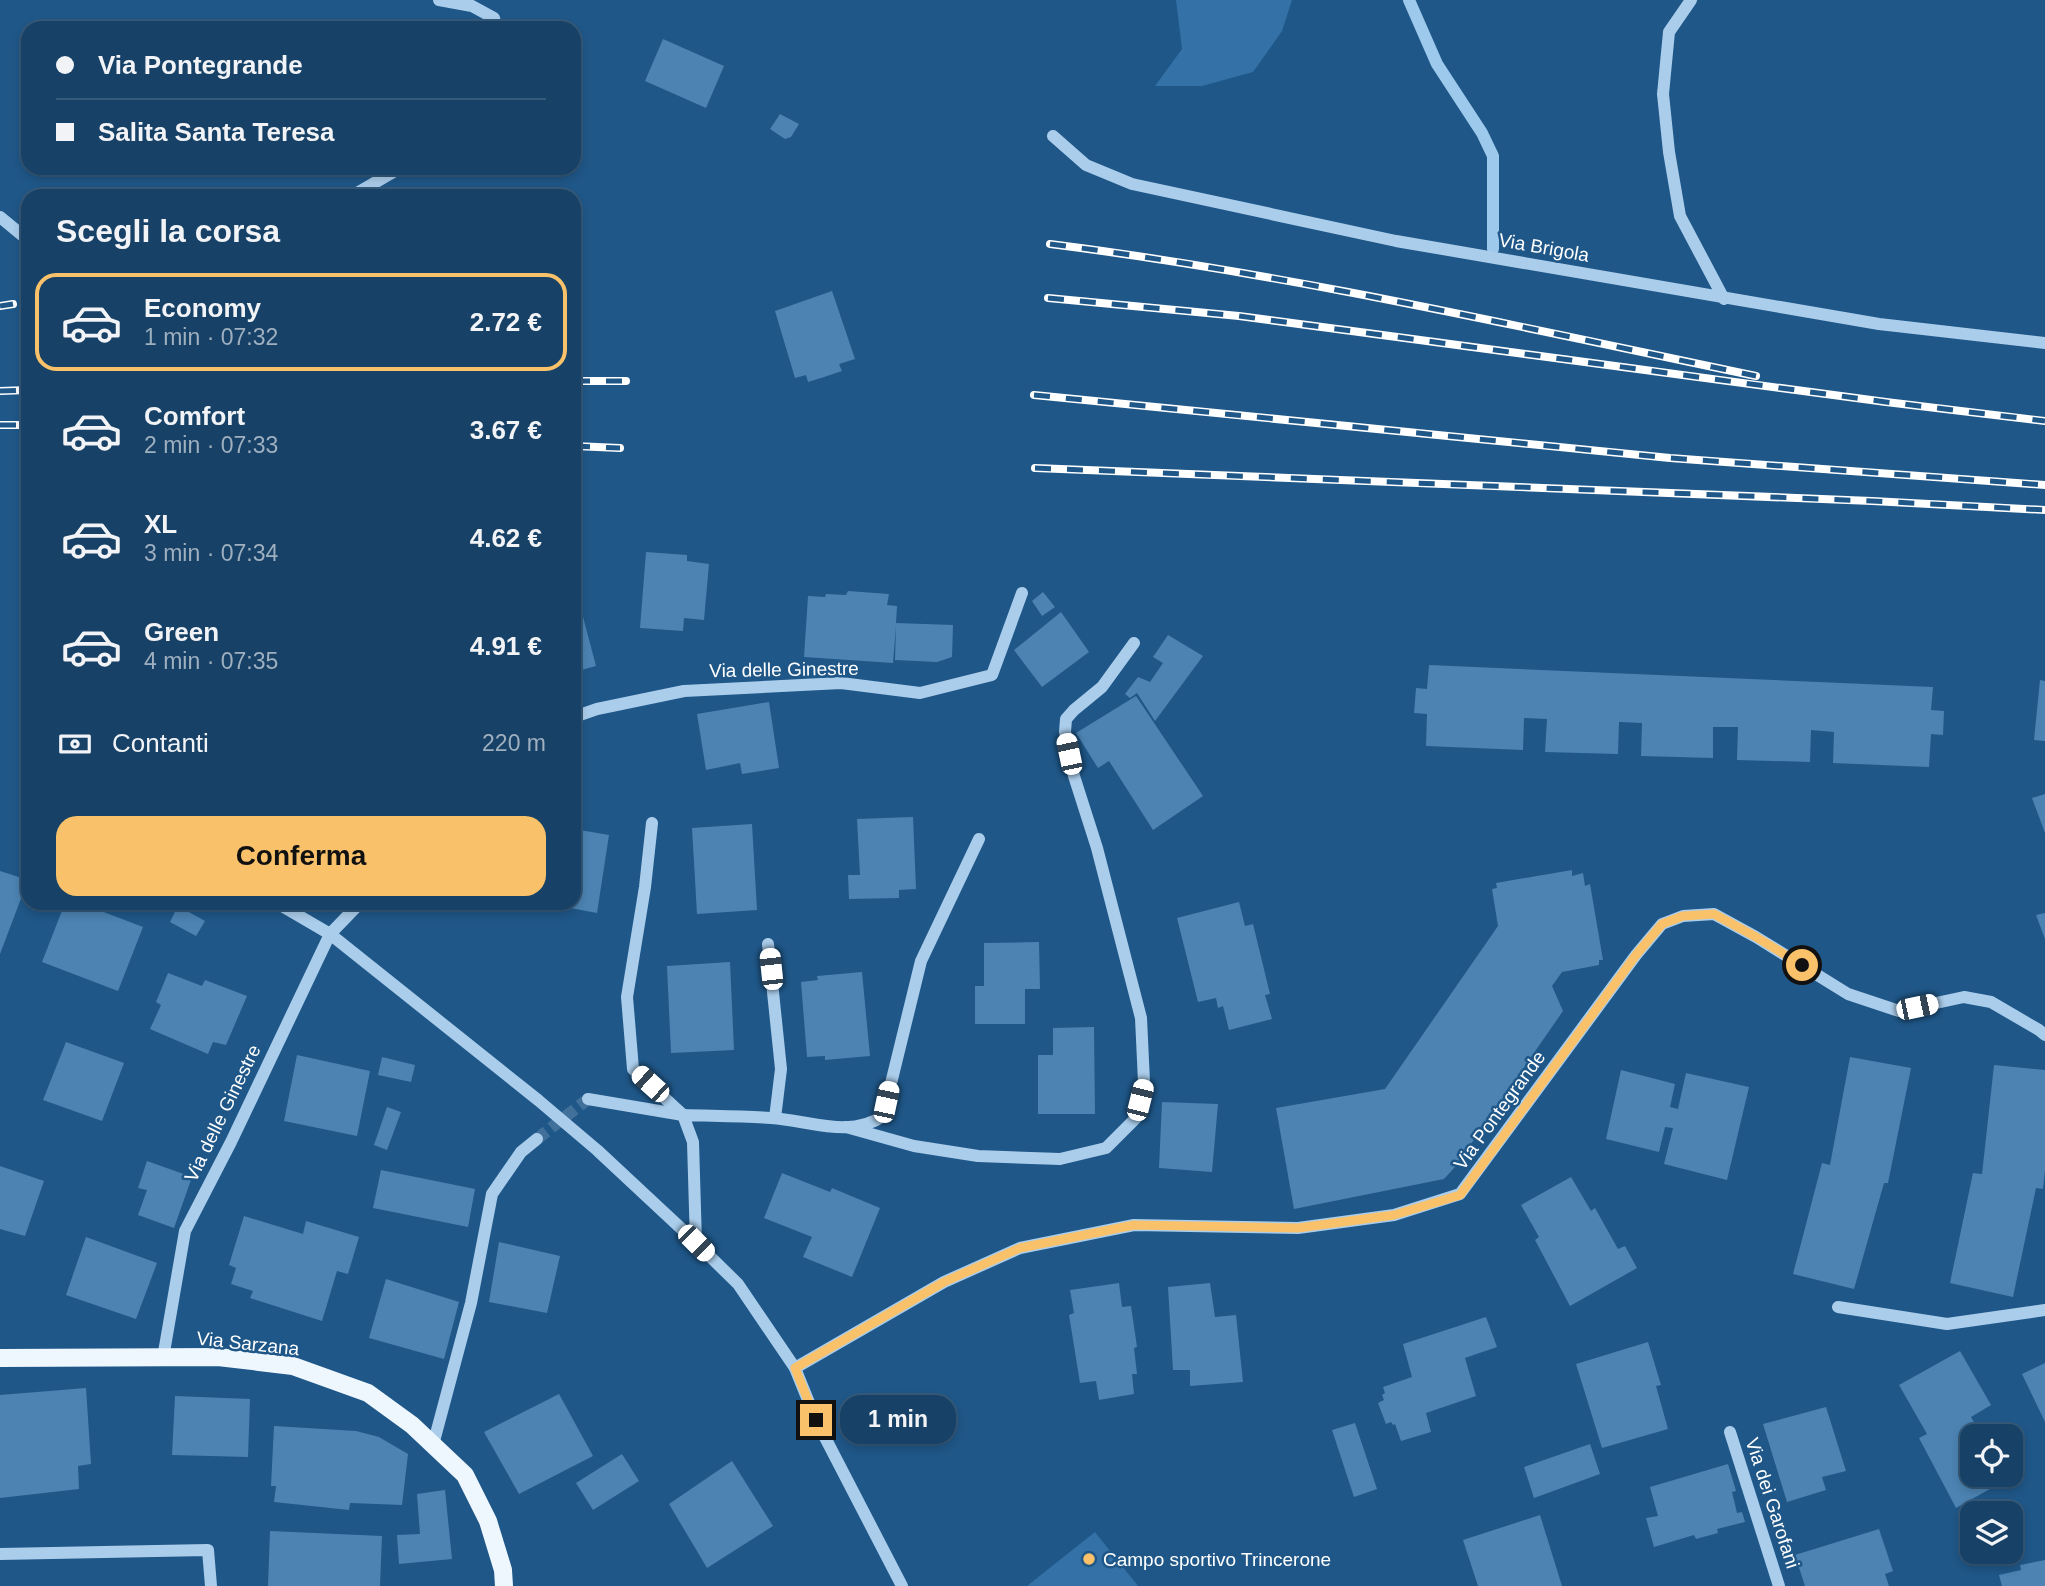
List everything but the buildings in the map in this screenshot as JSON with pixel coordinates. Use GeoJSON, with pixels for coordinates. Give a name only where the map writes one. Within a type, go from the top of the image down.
{"type":"FeatureCollection","features":[{"type":"Feature","properties":{"kind":"main road","name":"Via Sarzana"},"geometry":{"type":"LineString","coordinates":[[0,1358],[218,1357],[293,1366],[368,1393],[412,1425],[465,1475],[488,1521],[503,1570],[504,1586]]}},
{"type":"Feature","properties":{"kind":"street"},"geometry":{"type":"LineString","coordinates":[[439,0],[472,6],[494,18],[495,21]]}},
{"type":"Feature","properties":{"kind":"street"},"geometry":{"type":"LineString","coordinates":[[1691,0],[1669,32],[1663,94],[1665,117],[1680,216],[1724,299]]}},
{"type":"Feature","properties":{"kind":"street","name":"Via Brigola"},"geometry":{"type":"LineString","coordinates":[[1053,136],[1086,165],[1132,184],[1396,241],[1880,324],[2045,343]]}},
{"type":"Feature","properties":{"kind":"street"},"geometry":{"type":"LineString","coordinates":[[364,189],[388,175]]}},
{"type":"Feature","properties":{"kind":"street"},"geometry":{"type":"LineString","coordinates":[[0,216],[21,234]]}},
{"type":"Feature","properties":{"kind":"street","name":"Via delle Ginestre"},"geometry":{"type":"LineString","coordinates":[[581,715],[684,691],[841,683],[920,693],[992,676],[1022,593]]}},
{"type":"Feature","properties":{"kind":"street"},"geometry":{"type":"LineString","coordinates":[[846,1127],[914,1146],[978,1156],[1060,1159],[1106,1148],[1136,1118],[1144,1082],[1141,1018],[1097,848],[1074,776],[1065,732],[1066,719],[1102,687],[1134,643]]}},
{"type":"Feature","properties":{"kind":"street"},"geometry":{"type":"LineString","coordinates":[[652,823],[645,887],[627,998],[633,1069],[683,1115],[693,1142],[696,1243]]}},
{"type":"Feature","properties":{"kind":"street"},"geometry":{"type":"LineString","coordinates":[[588,1099],[683,1115],[775,1118],[821,1126],[846,1127],[873,1123],[883,1116],[921,961],[979,839]]}},
{"type":"Feature","properties":{"kind":"street"},"geometry":{"type":"LineString","coordinates":[[289,910],[330,934],[538,1100],[597,1150],[737,1284],[795,1368],[816,1420],[902,1586]]}},
{"type":"Feature","properties":{"kind":"street","name":"Via delle Ginestre"},"geometry":{"type":"LineString","coordinates":[[163,1358],[185,1231],[231,1142],[330,934],[353,910]]}},
{"type":"Feature","properties":{"kind":"street","name":"Via Pontegrande"},"geometry":{"type":"LineString","coordinates":[[795,1368],[944,1282],[1020,1248],[1134,1225],[1298,1228],[1394,1215],[1460,1195],[1636,955],[1662,924],[1683,916],[1714,914],[1848,994],[1899,1012],[1964,997],[1991,1002],[2045,1035]]}},
{"type":"Feature","properties":{"kind":"street"},"geometry":{"type":"LineString","coordinates":[[768,944],[781,1069],[775,1118]]}},
{"type":"Feature","properties":{"kind":"street"},"geometry":{"type":"LineString","coordinates":[[433,1445],[471,1303],[492,1194],[521,1152],[537,1139]]}},
{"type":"Feature","properties":{"kind":"street"},"geometry":{"type":"LineString","coordinates":[[1838,1307],[1947,1324],[2045,1310]]}},
{"type":"Feature","properties":{"kind":"street","name":"Via dei Garofani"},"geometry":{"type":"LineString","coordinates":[[1730,1433],[1779,1586]]}},
{"type":"Feature","properties":{"kind":"street"},"geometry":{"type":"LineString","coordinates":[[0,1554],[208,1550],[211,1586]]}},
{"type":"Feature","properties":{"kind":"shaded area"},"geometry":{"type":"Polygon","coordinates":[[[1176,0],[1292,0],[1282,31],[1253,72],[1202,86],[1155,86],[1182,49],[1176,0]]]}},
{"type":"Feature","properties":{"kind":"shaded area","name":"Campo sportivo Trincerone"},"geometry":{"type":"Polygon","coordinates":[[[1095,1532],[1138,1586],[1027,1586],[1095,1532]]]}},
{"type":"Feature","properties":{"kind":"waterway"},"geometry":{"type":"LineString","coordinates":[[1409,0],[1437,64],[1482,133],[1493,156],[1493,249]]}},
{"type":"Feature","properties":{"kind":"tunnel"},"geometry":{"type":"LineString","coordinates":[[537,1139],[588,1099]]}},
{"type":"Feature","properties":{"kind":"railway"},"geometry":{"type":"LineString","coordinates":[[1050,244],[1316,286],[1756,376]]}},
{"type":"Feature","properties":{"kind":"railway"},"geometry":{"type":"LineString","coordinates":[[1048,298],[1239,316],[2045,421]]}},
{"type":"Feature","properties":{"kind":"railway"},"geometry":{"type":"LineString","coordinates":[[0,306],[13,304]]}},
{"type":"Feature","properties":{"kind":"railway"},"geometry":{"type":"LineString","coordinates":[[581,381],[626,381]]}},
{"type":"Feature","properties":{"kind":"railway"},"geometry":{"type":"LineString","coordinates":[[0,391],[21,390]]}},
{"type":"Feature","properties":{"kind":"railway"},"geometry":{"type":"LineString","coordinates":[[1034,395],[1670,458],[2045,485]]}},
{"type":"Feature","properties":{"kind":"railway"},"geometry":{"type":"LineString","coordinates":[[0,425],[21,425]]}},
{"type":"Feature","properties":{"kind":"railway"},"geometry":{"type":"LineString","coordinates":[[581,446],[620,448]]}},
{"type":"Feature","properties":{"kind":"railway"},"geometry":{"type":"LineString","coordinates":[[1035,468],[2045,510]]}},
{"type":"Feature","properties":{"kind":"place","name":"Campo sportivo Trincerone"},"geometry":{"type":"Point","coordinates":[1089,1559]}},
{"type":"Feature","properties":{"kind":"route"},"geometry":{"type":"LineString","coordinates":[[816,1420],[795,1368],[944,1282],[1020,1248],[1134,1225],[1298,1228],[1394,1215],[1460,1195],[1636,955],[1662,924],[1683,916],[1714,914],[1802,965]]}}]}
